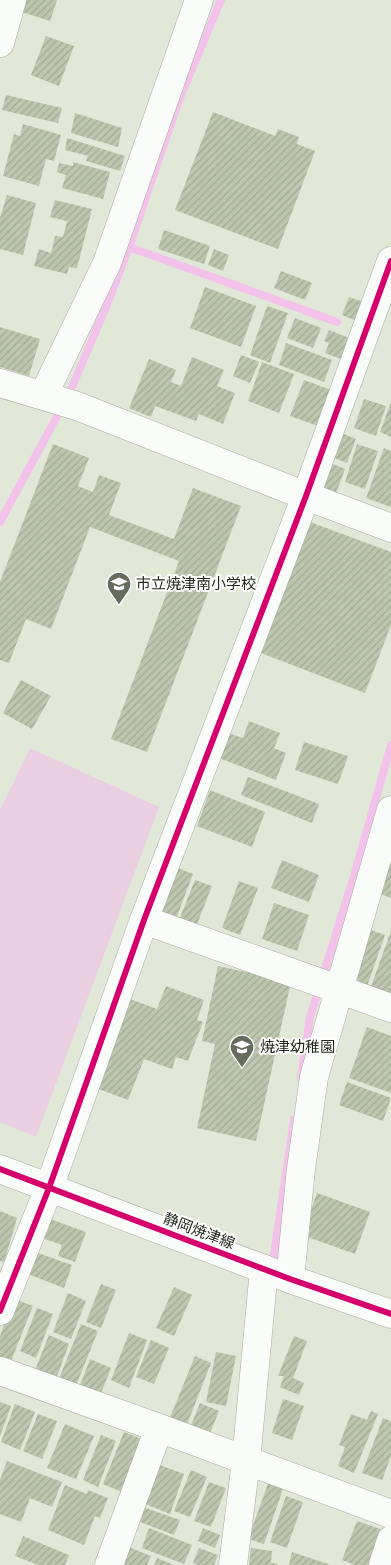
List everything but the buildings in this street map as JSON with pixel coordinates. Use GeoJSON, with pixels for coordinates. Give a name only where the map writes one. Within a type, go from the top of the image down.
{"type":"FeatureCollection","features":[{"type":"Feature","properties":{"kind":"street"},"geometry":{"type":"LineString","coordinates":[[0,43],[12,0]]}},
{"type":"Feature","properties":{"kind":"street"},"geometry":{"type":"LineString","coordinates":[[43,396],[107,263],[199,0]]}},
{"type":"Feature","properties":{"kind":"street"},"geometry":{"type":"LineString","coordinates":[[0,1311],[49,1188],[144,920],[306,496],[391,261]]}},
{"type":"Feature","properties":{"kind":"street"},"geometry":{"type":"LineString","coordinates":[[0,383],[77,406],[391,528]]}},
{"type":"Feature","properties":{"kind":"street"},"geometry":{"type":"LineString","coordinates":[[290,1279],[300,1169],[314,1077],[391,810]]}},
{"type":"Feature","properties":{"kind":"street"},"geometry":{"type":"LineString","coordinates":[[144,920],[391,1008]]}},
{"type":"Feature","properties":{"kind":"street","name":"静岡焼津線"},"geometry":{"type":"LineString","coordinates":[[0,1169],[290,1279],[391,1314]]}},
{"type":"Feature","properties":{"kind":"street"},"geometry":{"type":"LineString","coordinates":[[233,1565],[246,1460],[264,1269]]}},
{"type":"Feature","properties":{"kind":"street"},"geometry":{"type":"LineString","coordinates":[[0,1371],[391,1514]]}},
{"type":"Feature","properties":{"kind":"street"},"geometry":{"type":"LineString","coordinates":[[109,1565],[159,1428]]}},
{"type":"Feature","properties":{"kind":"street"},"geometry":{"type":"LineString","coordinates":[[383,1565],[391,1540]]}},
{"type":"Feature","properties":{"kind":"shaded area"},"geometry":{"type":"Polygon","coordinates":[[[30,748],[159,807],[36,1137],[0,1122],[0,810],[30,748]]]}},
{"type":"Feature","properties":{"kind":"waterway"},"geometry":{"type":"LineString","coordinates":[[0,522],[69,394],[107,305],[129,247],[179,100],[221,0]]}},
{"type":"Feature","properties":{"kind":"waterway"},"geometry":{"type":"LineString","coordinates":[[129,247],[337,322]]}},
{"type":"Feature","properties":{"kind":"waterway"},"geometry":{"type":"LineString","coordinates":[[301,1078],[310,1017],[354,876],[391,745]]}},
{"type":"Feature","properties":{"kind":"waterway"},"geometry":{"type":"LineString","coordinates":[[272,1268],[294,1119]]}},
{"type":"Feature","properties":{"kind":"cycle path"},"geometry":{"type":"LineString","coordinates":[[0,1311],[49,1188],[144,920],[306,496],[391,261]]}},
{"type":"Feature","properties":{"kind":"cycle path"},"geometry":{"type":"LineString","coordinates":[[0,1169],[290,1279],[391,1314]]}},
{"type":"Feature","properties":{"kind":"place","name":"市立焼津南小学校"},"geometry":{"type":"Point","coordinates":[119,605]}},
{"type":"Feature","properties":{"kind":"place","name":"焼津幼稚園"},"geometry":{"type":"Point","coordinates":[242,1068]}}]}
